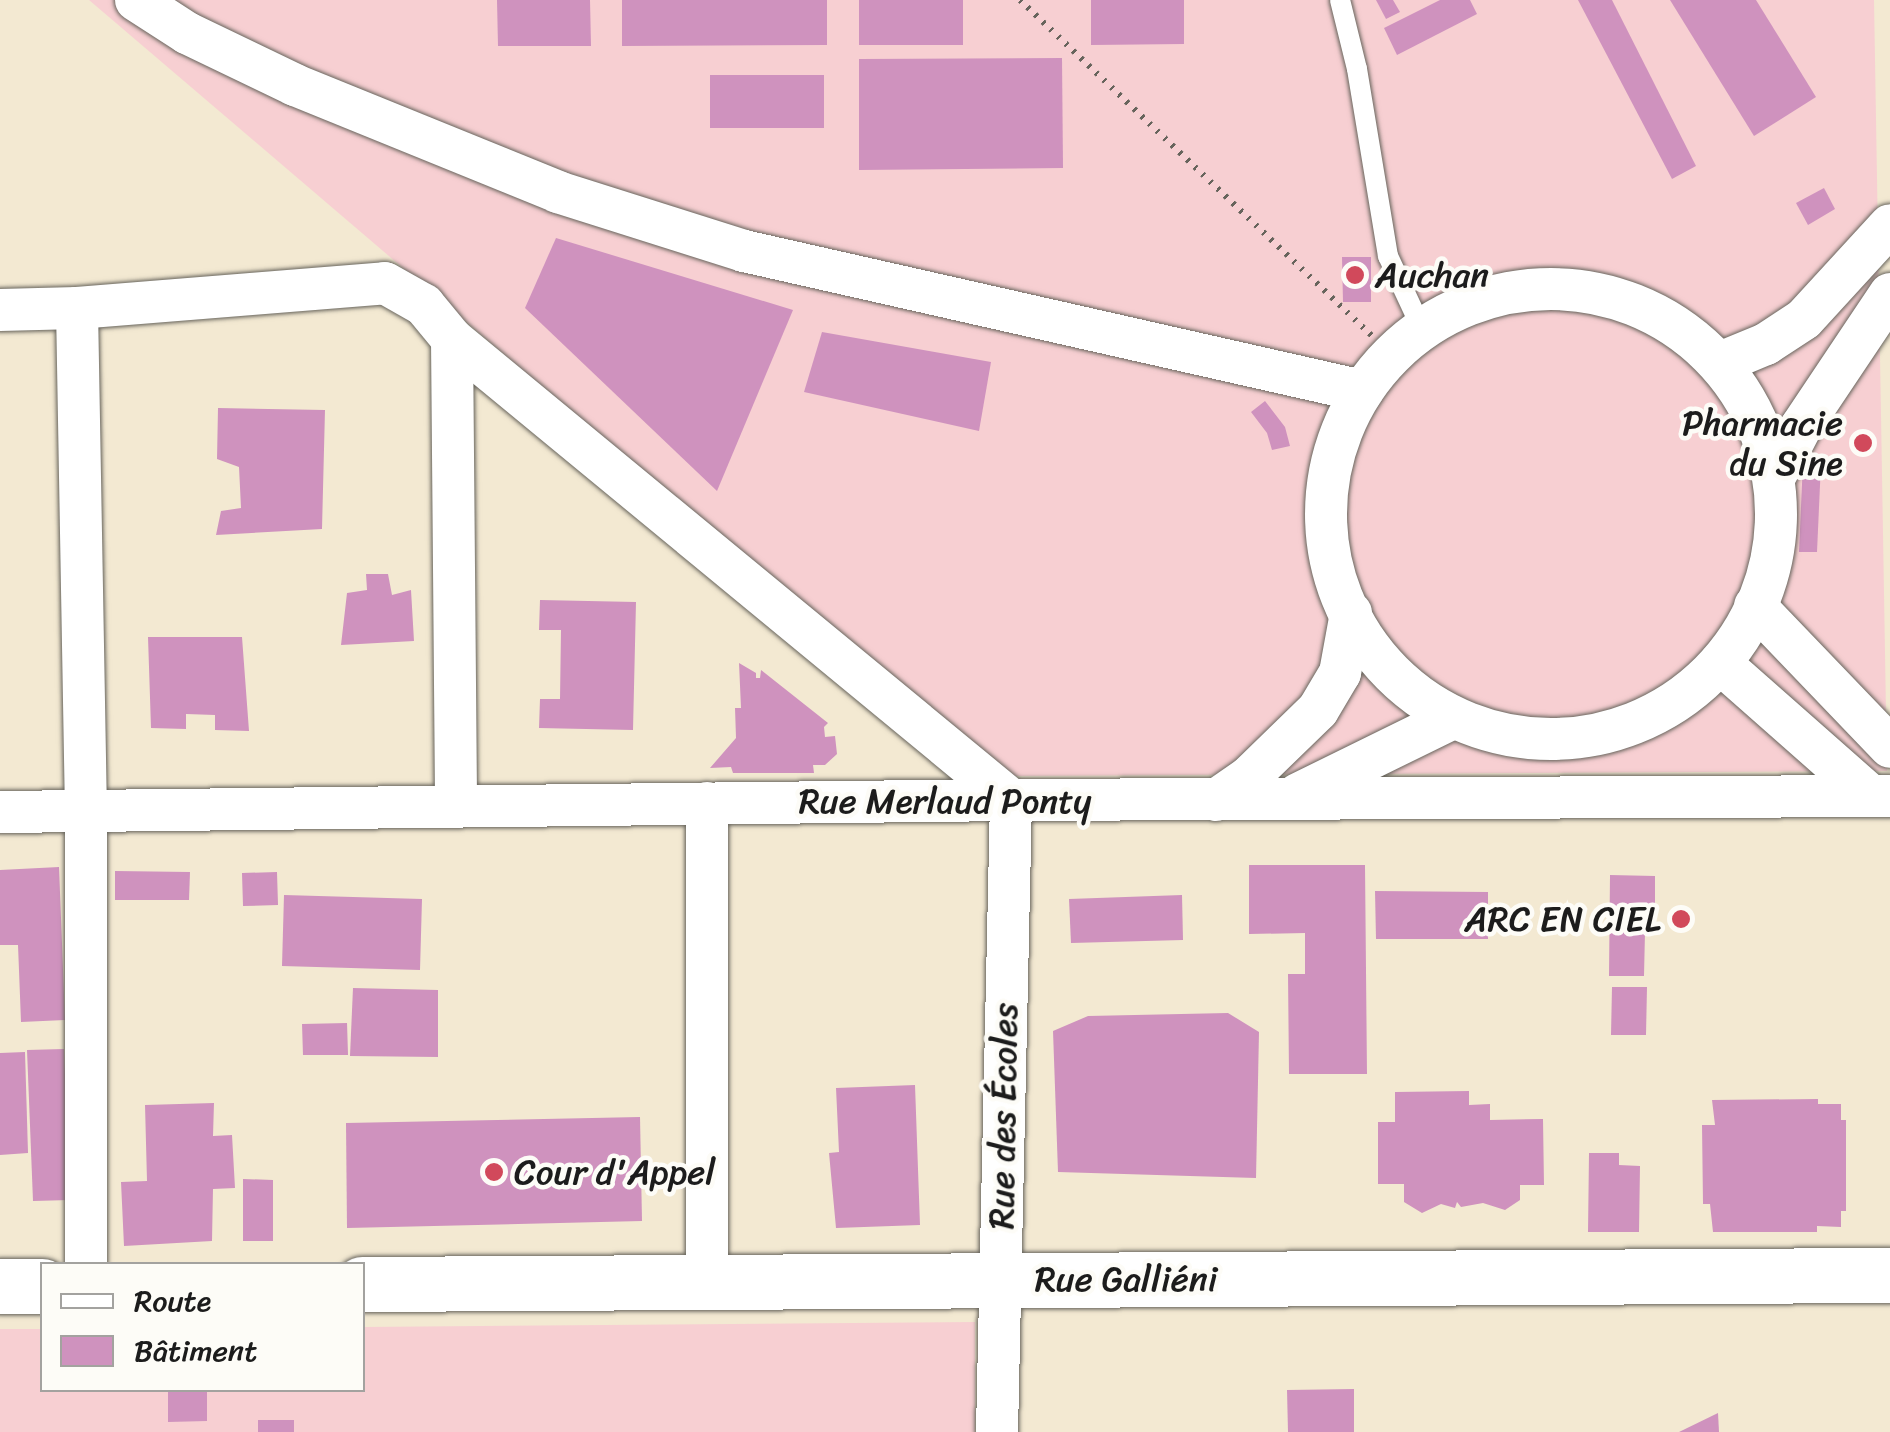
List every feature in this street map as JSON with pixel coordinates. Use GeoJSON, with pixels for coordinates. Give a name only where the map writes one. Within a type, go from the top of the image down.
{"type":"FeatureCollection","features":[{"type":"Feature","properties":{"kind":"street"},"geometry":{"type":"LineString","coordinates":[[136,0],[187,33],[296,84],[577,198],[744,251],[1362,391]]}},
{"type":"Feature","properties":{"kind":"street"},"geometry":{"type":"LineString","coordinates":[[1720,363],[1766,344],[1804,318],[1890,225]]}},
{"type":"Feature","properties":{"kind":"street"},"geometry":{"type":"LineString","coordinates":[[0,310],[77,308],[385,283],[424,305],[452,338],[1012,800]]}},
{"type":"Feature","properties":{"kind":"street"},"geometry":{"type":"LineString","coordinates":[[1558,288],[1613,296],[1674,324],[1720,363],[1754,416],[1774,478],[1772,562],[1744,634],[1703,683],[1637,726],[1562,742],[1497,736],[1451,719],[1406,689],[1369,650],[1334,580],[1325,513],[1336,442],[1362,391],[1406,341],[1458,307],[1517,290],[1558,288]]}},
{"type":"Feature","properties":{"kind":"street"},"geometry":{"type":"LineString","coordinates":[[1774,478],[1801,428],[1890,294]]}},
{"type":"Feature","properties":{"kind":"street"},"geometry":{"type":"LineString","coordinates":[[77,308],[86,812],[86,1262]]}},
{"type":"Feature","properties":{"kind":"street"},"geometry":{"type":"LineString","coordinates":[[452,338],[456,806]]}},
{"type":"Feature","properties":{"kind":"street"},"geometry":{"type":"LineString","coordinates":[[1755,606],[1890,747]]}},
{"type":"Feature","properties":{"kind":"street"},"geometry":{"type":"LineString","coordinates":[[1216,800],[1250,778],[1318,710],[1340,672],[1351,613]]}},
{"type":"Feature","properties":{"kind":"street"},"geometry":{"type":"LineString","coordinates":[[1720,663],[1880,796]]}},
{"type":"Feature","properties":{"kind":"street"},"geometry":{"type":"LineString","coordinates":[[1288,798],[1451,719]]}},
{"type":"Feature","properties":{"kind":"street","name":"Rue Merlaud Ponty"},"geometry":{"type":"LineString","coordinates":[[0,812],[1012,800],[1880,796]]}},
{"type":"Feature","properties":{"kind":"street","name":"Rue des Écoles"},"geometry":{"type":"LineString","coordinates":[[997,1432],[1012,800]]}},
{"type":"Feature","properties":{"kind":"street"},"geometry":{"type":"LineString","coordinates":[[707,803],[707,1282]]}},
{"type":"Feature","properties":{"kind":"street","name":"Rue Galliéni"},"geometry":{"type":"LineString","coordinates":[[365,1284],[1890,1274]]}},
{"type":"Feature","properties":{"kind":"street"},"geometry":{"type":"LineString","coordinates":[[0,1286],[40,1286]]}},
{"type":"Feature","properties":{"kind":"lane"},"geometry":{"type":"LineString","coordinates":[[1340,0],[1357,70],[1406,341]]}},
{"type":"Feature","properties":{"kind":"path"},"geometry":{"type":"LineString","coordinates":[[1020,0],[1406,341]]}},
{"type":"Feature","properties":{"kind":"shaded area"},"geometry":{"type":"Polygon","coordinates":[[[89,0],[1874,0],[1887,771],[998,776],[89,0]]]}},
{"type":"Feature","properties":{"kind":"shaded area"},"geometry":{"type":"Polygon","coordinates":[[[975,1322],[975,1432],[0,1432],[0,1329],[40,1329],[40,1392],[365,1392],[365,1327],[975,1322]]]}},
{"type":"Feature","properties":{"kind":"building"},"geometry":{"type":"Polygon","coordinates":[[[497,0],[590,0],[591,46],[498,46],[497,0]]]}},
{"type":"Feature","properties":{"kind":"building"},"geometry":{"type":"Polygon","coordinates":[[[622,0],[827,0],[827,45],[622,46],[622,0]]]}},
{"type":"Feature","properties":{"kind":"building"},"geometry":{"type":"Polygon","coordinates":[[[859,0],[963,0],[963,45],[859,45],[859,0]]]}},
{"type":"Feature","properties":{"kind":"building"},"geometry":{"type":"Polygon","coordinates":[[[1091,0],[1184,0],[1184,44],[1091,45],[1091,0]]]}},
{"type":"Feature","properties":{"kind":"building"},"geometry":{"type":"Polygon","coordinates":[[[1376,0],[1393,0],[1400,12],[1386,19],[1376,0]]]}},
{"type":"Feature","properties":{"kind":"building"},"geometry":{"type":"Polygon","coordinates":[[[1440,0],[1470,0],[1477,14],[1397,55],[1384,28],[1440,0]]]}},
{"type":"Feature","properties":{"kind":"building"},"geometry":{"type":"Polygon","coordinates":[[[1578,0],[1612,0],[1696,166],[1672,179],[1578,0]]]}},
{"type":"Feature","properties":{"kind":"building"},"geometry":{"type":"Polygon","coordinates":[[[1670,0],[1756,0],[1816,97],[1754,136],[1670,0]]]}},
{"type":"Feature","properties":{"kind":"building"},"geometry":{"type":"Polygon","coordinates":[[[1062,58],[1063,168],[859,170],[859,59],[1062,58]]]}},
{"type":"Feature","properties":{"kind":"building"},"geometry":{"type":"Polygon","coordinates":[[[710,75],[824,75],[824,128],[710,128],[710,75]]]}},
{"type":"Feature","properties":{"kind":"building"},"geometry":{"type":"Polygon","coordinates":[[[1824,188],[1835,209],[1808,225],[1796,203],[1824,188]]]}},
{"type":"Feature","properties":{"kind":"building"},"geometry":{"type":"Polygon","coordinates":[[[556,238],[793,310],[717,491],[525,308],[556,238]]]}},
{"type":"Feature","properties":{"kind":"building"},"geometry":{"type":"Polygon","coordinates":[[[1342,257],[1371,257],[1371,302],[1343,302],[1342,257]]]}},
{"type":"Feature","properties":{"kind":"building"},"geometry":{"type":"Polygon","coordinates":[[[822,332],[991,362],[979,431],[804,392],[822,332]]]}},
{"type":"Feature","properties":{"kind":"building"},"geometry":{"type":"Polygon","coordinates":[[[1265,401],[1285,427],[1290,446],[1272,450],[1267,433],[1251,412],[1265,401]]]}},
{"type":"Feature","properties":{"kind":"building"},"geometry":{"type":"Polygon","coordinates":[[[218,408],[325,410],[322,529],[216,535],[221,511],[241,508],[239,467],[217,459],[218,408]]]}},
{"type":"Feature","properties":{"kind":"building"},"geometry":{"type":"Polygon","coordinates":[[[1803,462],[1821,463],[1817,552],[1799,552],[1803,462]]]}},
{"type":"Feature","properties":{"kind":"building"},"geometry":{"type":"Polygon","coordinates":[[[366,574],[388,574],[392,595],[411,590],[414,641],[341,645],[347,593],[367,590],[366,574]]]}},
{"type":"Feature","properties":{"kind":"building"},"geometry":{"type":"Polygon","coordinates":[[[540,600],[636,602],[633,730],[539,728],[540,699],[560,699],[561,630],[539,630],[540,600]]]}},
{"type":"Feature","properties":{"kind":"building"},"geometry":{"type":"Polygon","coordinates":[[[148,637],[242,637],[249,731],[215,730],[215,715],[186,714],[186,729],[151,728],[148,637]]]}},
{"type":"Feature","properties":{"kind":"building"},"geometry":{"type":"Polygon","coordinates":[[[739,663],[756,673],[756,678],[760,678],[761,670],[828,723],[824,727],[825,737],[835,736],[837,754],[825,765],[813,765],[814,773],[733,773],[731,767],[710,768],[736,738],[735,708],[741,708],[739,663]]]}},
{"type":"Feature","properties":{"kind":"building"},"geometry":{"type":"Polygon","coordinates":[[[1249,865],[1365,865],[1367,1074],[1289,1074],[1288,974],[1305,974],[1305,933],[1249,934],[1249,865]]]}},
{"type":"Feature","properties":{"kind":"building"},"geometry":{"type":"Polygon","coordinates":[[[59,867],[65,1020],[21,1022],[18,945],[0,945],[0,870],[59,867]]]}},
{"type":"Feature","properties":{"kind":"building"},"geometry":{"type":"Polygon","coordinates":[[[115,871],[190,872],[189,900],[115,900],[115,871]]]}},
{"type":"Feature","properties":{"kind":"building"},"geometry":{"type":"Polygon","coordinates":[[[277,872],[278,905],[243,906],[242,873],[277,872]]]}},
{"type":"Feature","properties":{"kind":"building"},"geometry":{"type":"Polygon","coordinates":[[[1610,875],[1655,876],[1655,932],[1645,932],[1644,976],[1609,976],[1610,875]]]}},
{"type":"Feature","properties":{"kind":"building"},"geometry":{"type":"Polygon","coordinates":[[[1375,891],[1488,892],[1488,939],[1376,939],[1375,891]]]}},
{"type":"Feature","properties":{"kind":"building"},"geometry":{"type":"Polygon","coordinates":[[[284,895],[422,899],[420,970],[282,966],[284,895]]]}},
{"type":"Feature","properties":{"kind":"building"},"geometry":{"type":"Polygon","coordinates":[[[1182,895],[1183,940],[1071,943],[1069,899],[1182,895]]]}},
{"type":"Feature","properties":{"kind":"building"},"geometry":{"type":"Polygon","coordinates":[[[1612,987],[1647,987],[1646,1035],[1611,1035],[1612,987]]]}},
{"type":"Feature","properties":{"kind":"building"},"geometry":{"type":"Polygon","coordinates":[[[353,988],[438,990],[438,1057],[350,1056],[353,988]]]}},
{"type":"Feature","properties":{"kind":"building"},"geometry":{"type":"Polygon","coordinates":[[[1228,1013],[1259,1032],[1256,1178],[1058,1172],[1053,1031],[1088,1016],[1228,1013]]]}},
{"type":"Feature","properties":{"kind":"building"},"geometry":{"type":"Polygon","coordinates":[[[347,1023],[348,1055],[303,1055],[302,1024],[347,1023]]]}},
{"type":"Feature","properties":{"kind":"building"},"geometry":{"type":"Polygon","coordinates":[[[64,1049],[70,1200],[33,1201],[27,1050],[64,1049]]]}},
{"type":"Feature","properties":{"kind":"building"},"geometry":{"type":"Polygon","coordinates":[[[25,1052],[28,1153],[0,1155],[0,1053],[25,1052]]]}},
{"type":"Feature","properties":{"kind":"building"},"geometry":{"type":"Polygon","coordinates":[[[915,1085],[920,1225],[836,1228],[829,1153],[839,1152],[836,1088],[915,1085]]]}},
{"type":"Feature","properties":{"kind":"building"},"geometry":{"type":"Polygon","coordinates":[[[1469,1091],[1469,1105],[1490,1104],[1490,1120],[1543,1119],[1544,1185],[1520,1185],[1520,1200],[1505,1210],[1483,1203],[1461,1207],[1457,1202],[1455,1208],[1441,1204],[1422,1213],[1404,1202],[1404,1184],[1378,1184],[1378,1122],[1395,1122],[1395,1092],[1469,1091]]]}},
{"type":"Feature","properties":{"kind":"building"},"geometry":{"type":"Polygon","coordinates":[[[1818,1099],[1818,1104],[1841,1104],[1841,1120],[1846,1120],[1846,1211],[1841,1211],[1841,1227],[1817,1226],[1817,1232],[1713,1232],[1710,1204],[1703,1204],[1702,1125],[1715,1125],[1712,1100],[1818,1099]]]}},
{"type":"Feature","properties":{"kind":"building"},"geometry":{"type":"Polygon","coordinates":[[[214,1103],[213,1136],[232,1135],[235,1188],[213,1189],[212,1241],[124,1246],[121,1182],[147,1181],[145,1105],[214,1103]]]}},
{"type":"Feature","properties":{"kind":"building","name":"Cour d'Appel"},"geometry":{"type":"Polygon","coordinates":[[[640,1117],[642,1221],[347,1228],[346,1123],[640,1117]]]}},
{"type":"Feature","properties":{"kind":"building"},"geometry":{"type":"Polygon","coordinates":[[[1589,1153],[1619,1153],[1619,1165],[1640,1166],[1639,1232],[1588,1232],[1589,1153]]]}},
{"type":"Feature","properties":{"kind":"building"},"geometry":{"type":"Polygon","coordinates":[[[243,1179],[273,1180],[273,1241],[243,1241],[243,1179]]]}},
{"type":"Feature","properties":{"kind":"building"},"geometry":{"type":"Polygon","coordinates":[[[1354,1389],[1354,1432],[1288,1432],[1287,1390],[1354,1389]]]}},
{"type":"Feature","properties":{"kind":"building"},"geometry":{"type":"Polygon","coordinates":[[[168,1392],[207,1392],[207,1421],[168,1422],[168,1392]]]}},
{"type":"Feature","properties":{"kind":"building"},"geometry":{"type":"Polygon","coordinates":[[[1718,1413],[1719,1432],[1679,1432],[1718,1413]]]}},
{"type":"Feature","properties":{"kind":"building"},"geometry":{"type":"Polygon","coordinates":[[[258,1420],[294,1420],[294,1432],[258,1432],[258,1420]]]}},
{"type":"Feature","properties":{"kind":"place","name":"Auchan"},"geometry":{"type":"Point","coordinates":[1355,275]}},
{"type":"Feature","properties":{"kind":"place","name":"Pharmacie du Sine"},"geometry":{"type":"Point","coordinates":[1863,443]}},
{"type":"Feature","properties":{"kind":"place","name":"ARC EN CIEL"},"geometry":{"type":"Point","coordinates":[1681,919]}},
{"type":"Feature","properties":{"kind":"place","name":"Cour d'Appel"},"geometry":{"type":"Point","coordinates":[494,1172]}}]}
